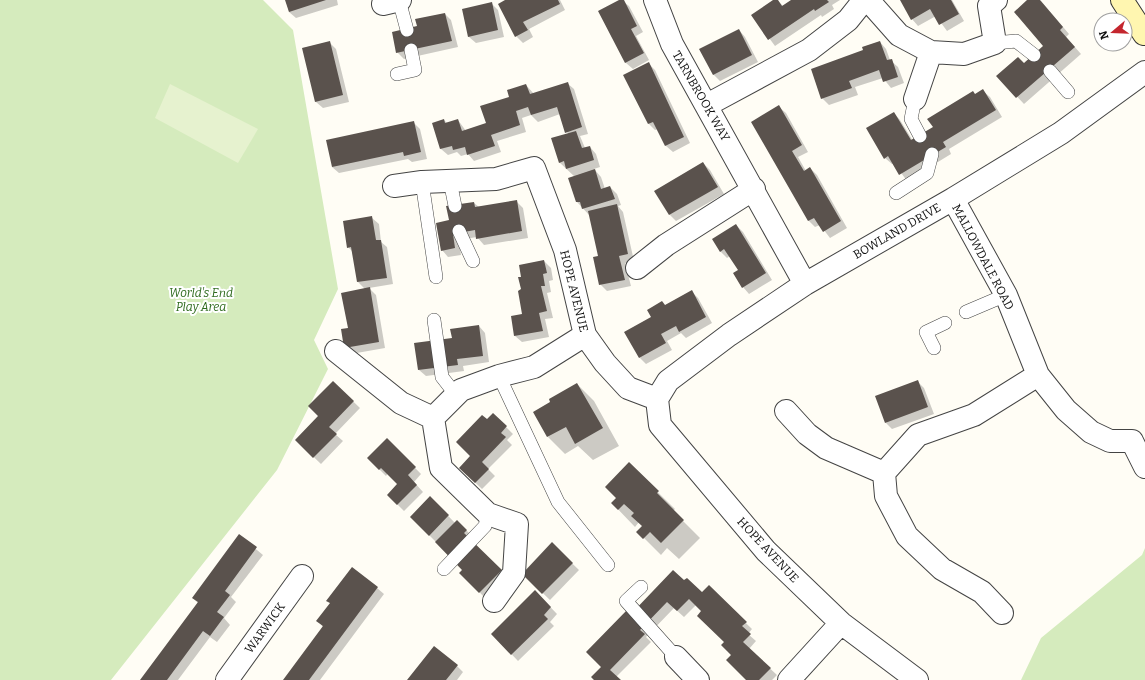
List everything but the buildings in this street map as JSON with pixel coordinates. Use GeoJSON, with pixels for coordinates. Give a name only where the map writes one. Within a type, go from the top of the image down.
{"type":"FeatureCollection","features":[{"type":"Feature","properties":{"kind":"main road"},"geometry":{"type":"LineString","coordinates":[[1122,0],[1145,34]]}},
{"type":"Feature","properties":{"kind":"street","name":"TARNBROOK WAY"},"geometry":{"type":"LineString","coordinates":[[655,0],[672,44],[805,284]]}},
{"type":"Feature","properties":{"kind":"street"},"geometry":{"type":"LineString","coordinates":[[707,105],[809,50],[848,20],[864,0]]}},
{"type":"Feature","properties":{"kind":"street"},"geometry":{"type":"LineString","coordinates":[[868,0],[899,35],[931,52],[964,54],[995,43],[989,6],[996,0]]}},
{"type":"Feature","properties":{"kind":"street"},"geometry":{"type":"LineString","coordinates":[[915,99],[931,52]]}},
{"type":"Feature","properties":{"kind":"street","name":"BOWLAND DRIVE"},"geometry":{"type":"LineString","coordinates":[[657,399],[668,381],[674,376],[729,335],[805,284],[953,200],[1061,133],[1145,72]]}},
{"type":"Feature","properties":{"kind":"street","name":"HOPE AVENUE"},"geometry":{"type":"LineString","coordinates":[[394,186],[422,182],[496,180],[534,168],[565,250],[585,335],[605,363],[628,388],[657,399],[660,425],[766,551],[841,623],[917,680]]}},
{"type":"Feature","properties":{"kind":"street"},"geometry":{"type":"LineString","coordinates":[[637,268],[666,246],[754,190]]}},
{"type":"Feature","properties":{"kind":"street","name":"MALLOWDALE ROAD"},"geometry":{"type":"LineString","coordinates":[[953,200],[1006,295],[1038,375],[1066,410],[1091,432],[1110,441],[1138,435],[1145,467]]}},
{"type":"Feature","properties":{"kind":"street"},"geometry":{"type":"LineString","coordinates":[[433,418],[461,390],[498,376],[534,367],[585,335]]}},
{"type":"Feature","properties":{"kind":"street"},"geometry":{"type":"LineString","coordinates":[[336,351],[401,403],[433,418]]}},
{"type":"Feature","properties":{"kind":"street"},"geometry":{"type":"LineString","coordinates":[[1002,613],[982,592],[942,569],[907,536],[886,496],[884,473],[918,435],[974,415],[1038,375]]}},
{"type":"Feature","properties":{"kind":"street"},"geometry":{"type":"LineString","coordinates":[[786,411],[807,434],[826,448],[884,473]]}},
{"type":"Feature","properties":{"kind":"street"},"geometry":{"type":"LineString","coordinates":[[433,418],[441,468],[488,514],[517,524],[514,573],[494,601]]}},
{"type":"Feature","properties":{"kind":"street","name":"WARWICK"},"geometry":{"type":"LineString","coordinates":[[227,680],[302,576]]}},
{"type":"Feature","properties":{"kind":"street"},"geometry":{"type":"LineString","coordinates":[[789,680],[841,623]]}},
{"type":"Feature","properties":{"kind":"street"},"geometry":{"type":"LineString","coordinates":[[676,657],[698,680]]}},
{"type":"Feature","properties":{"kind":"lane"},"geometry":{"type":"LineString","coordinates":[[394,2],[407,30]]}},
{"type":"Feature","properties":{"kind":"lane"},"geometry":{"type":"LineString","coordinates":[[995,43],[1016,41],[1034,55]]}},
{"type":"Feature","properties":{"kind":"lane"},"geometry":{"type":"LineString","coordinates":[[397,74],[415,70],[411,50]]}},
{"type":"Feature","properties":{"kind":"lane"},"geometry":{"type":"LineString","coordinates":[[1050,71],[1068,92]]}},
{"type":"Feature","properties":{"kind":"lane"},"geometry":{"type":"LineString","coordinates":[[915,99],[911,119],[920,136]]}},
{"type":"Feature","properties":{"kind":"lane"},"geometry":{"type":"LineString","coordinates":[[896,194],[927,174],[932,154]]}},
{"type":"Feature","properties":{"kind":"lane"},"geometry":{"type":"LineString","coordinates":[[450,181],[455,206]]}},
{"type":"Feature","properties":{"kind":"lane"},"geometry":{"type":"LineString","coordinates":[[422,182],[436,277]]}},
{"type":"Feature","properties":{"kind":"lane"},"geometry":{"type":"LineString","coordinates":[[459,231],[473,261]]}},
{"type":"Feature","properties":{"kind":"lane"},"geometry":{"type":"LineString","coordinates":[[966,312],[1006,295]]}},
{"type":"Feature","properties":{"kind":"lane"},"geometry":{"type":"LineString","coordinates":[[434,320],[442,377],[456,395]]}},
{"type":"Feature","properties":{"kind":"lane"},"geometry":{"type":"LineString","coordinates":[[934,348],[926,332],[945,323]]}},
{"type":"Feature","properties":{"kind":"lane"},"geometry":{"type":"LineString","coordinates":[[498,376],[558,502],[608,565]]}},
{"type":"Feature","properties":{"kind":"lane"},"geometry":{"type":"LineString","coordinates":[[444,569],[486,526],[488,514]]}},
{"type":"Feature","properties":{"kind":"lane"},"geometry":{"type":"LineString","coordinates":[[641,587],[626,601],[676,657]]}},
{"type":"Feature","properties":{"kind":"green space","name":"World's End Play Area"},"geometry":{"type":"Polygon","coordinates":[[[0,0],[263,0],[293,30],[338,289],[314,340],[328,369],[277,470],[111,680],[0,680],[0,0]]]}},
{"type":"Feature","properties":{"kind":"green space"},"geometry":{"type":"Polygon","coordinates":[[[170,84],[258,129],[238,163],[155,118],[170,84]]]}},
{"type":"Feature","properties":{"kind":"green space"},"geometry":{"type":"Polygon","coordinates":[[[1145,548],[1145,680],[1021,680],[1041,638],[1142,555],[1145,548]]]}}]}
